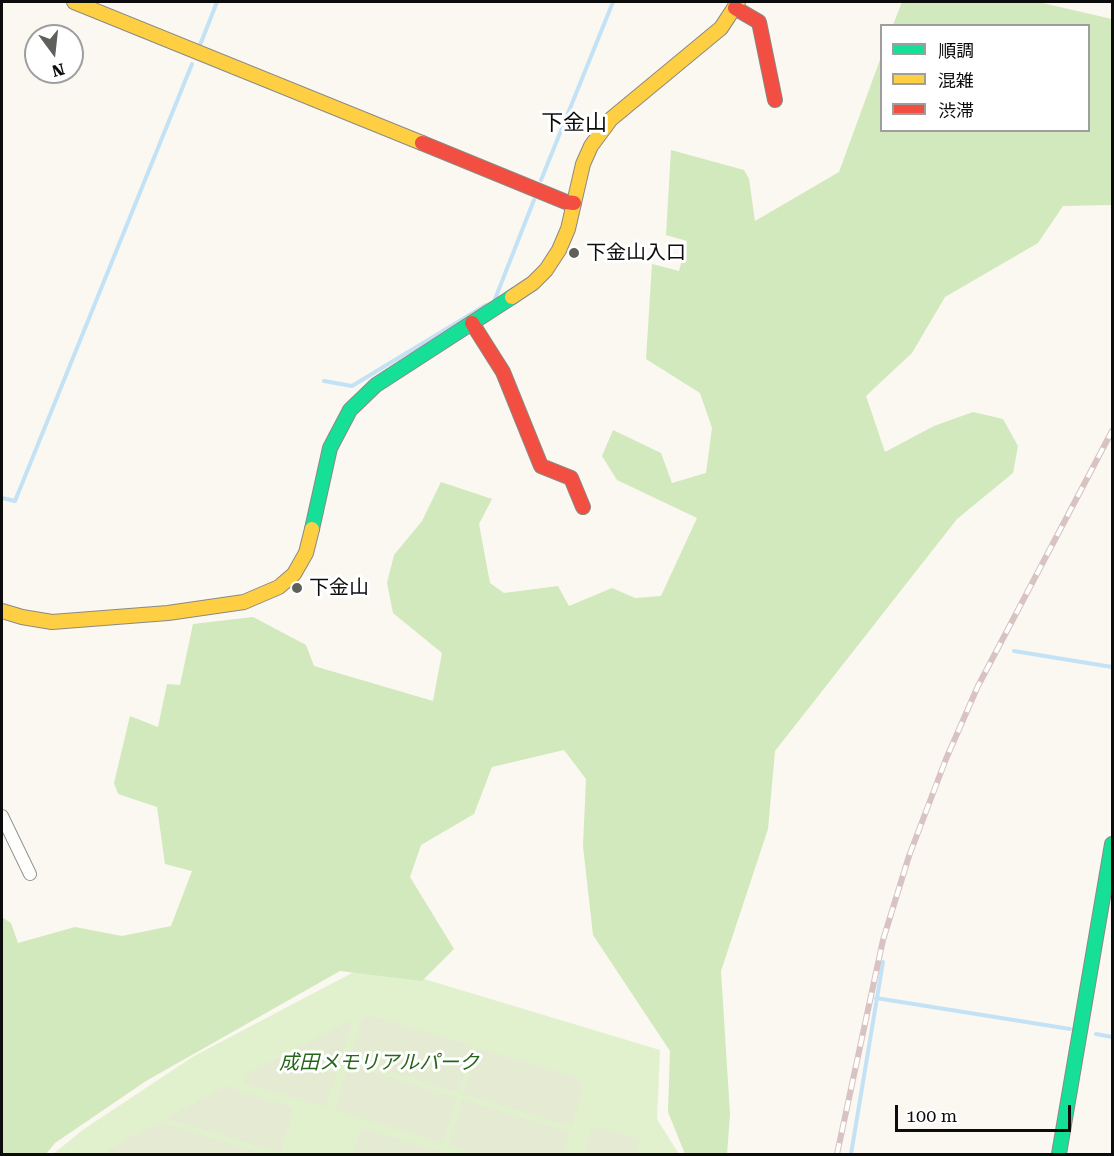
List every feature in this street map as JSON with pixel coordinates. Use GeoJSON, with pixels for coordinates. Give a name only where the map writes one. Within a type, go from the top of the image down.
{"type":"FeatureCollection","features":[{"type":"Feature","properties":{"kind":"street"},"geometry":{"type":"LineString","coordinates":[[74,2],[534,189],[574,203]]}},
{"type":"Feature","properties":{"kind":"street"},"geometry":{"type":"LineString","coordinates":[[2,611],[52,622],[101,620],[244,602],[263,596],[279,587],[294,574],[306,553],[330,448],[350,410],[376,385],[525,289],[546,270],[559,250],[568,229],[583,164],[591,146],[611,119],[721,28],[736,5],[759,22],[775,100]]}},
{"type":"Feature","properties":{"kind":"street"},"geometry":{"type":"LineString","coordinates":[[472,323],[503,372],[541,466],[571,478],[583,507]]}},
{"type":"Feature","properties":{"kind":"street"},"geometry":{"type":"LineString","coordinates":[[2,816],[30,874]]}},
{"type":"Feature","properties":{"kind":"street"},"geometry":{"type":"LineString","coordinates":[[1059,1155],[1113,844]]}},
{"type":"Feature","properties":{"kind":"green space"},"geometry":{"type":"Polygon","coordinates":[[[902,2],[1038,2],[1112,19],[1112,205],[1063,206],[1038,243],[945,297],[912,353],[866,396],[885,452],[934,426],[973,412],[1003,419],[1018,446],[1013,473],[957,519],[775,751],[768,829],[721,971],[730,1114],[727,1154],[685,1154],[668,1112],[670,1051],[593,935],[583,846],[586,779],[564,750],[492,767],[474,814],[421,845],[410,877],[454,949],[422,981],[340,971],[146,1081],[55,1143],[46,1154],[2,1154],[2,917],[11,923],[18,943],[75,927],[122,936],[171,926],[192,871],[165,864],[157,807],[118,794],[114,783],[130,716],[158,727],[167,684],[180,685],[193,624],[253,617],[306,645],[314,666],[433,701],[442,653],[393,613],[387,583],[394,555],[422,521],[441,482],[492,499],[479,524],[490,583],[504,593],[558,586],[569,606],[612,588],[635,598],[661,596],[697,518],[617,480],[602,456],[613,430],[661,453],[672,483],[706,473],[712,428],[700,393],[646,359],[652,264],[679,271],[687,241],[666,235],[671,150],[744,170],[749,179],[755,221],[839,172],[880,60],[880,132],[1090,132],[1090,24],[893,24],[902,2]]]}},
{"type":"Feature","properties":{"kind":"green space","name":"成田メモリアルパーク"},"geometry":{"type":"Polygon","coordinates":[[[371,963],[660,1050],[657,1119],[679,1154],[53,1154],[84,1129],[194,1056],[371,963]]]}},
{"type":"Feature","properties":{"kind":"green space"},"geometry":{"type":"Polygon","coordinates":[[[371,1015],[473,1046],[458,1092],[350,1059],[361,1020],[371,1015]]]}},
{"type":"Feature","properties":{"kind":"green space"},"geometry":{"type":"Polygon","coordinates":[[[348,1021],[352,1025],[339,1067],[289,1052],[348,1021]]]}},
{"type":"Feature","properties":{"kind":"green space"},"geometry":{"type":"Polygon","coordinates":[[[477,1048],[577,1077],[583,1089],[572,1127],[463,1094],[477,1048]]]}},
{"type":"Feature","properties":{"kind":"green space"},"geometry":{"type":"Polygon","coordinates":[[[280,1057],[337,1074],[327,1105],[247,1085],[244,1075],[280,1057]]]}},
{"type":"Feature","properties":{"kind":"green space"},"geometry":{"type":"Polygon","coordinates":[[[348,1064],[457,1098],[443,1144],[337,1111],[336,1103],[348,1064]]]}},
{"type":"Feature","properties":{"kind":"green space"},"geometry":{"type":"Polygon","coordinates":[[[225,1086],[291,1107],[293,1115],[280,1153],[168,1119],[225,1086]]]}},
{"type":"Feature","properties":{"kind":"green space"},"geometry":{"type":"Polygon","coordinates":[[[462,1099],[570,1132],[563,1154],[477,1154],[448,1146],[462,1099]]]}},
{"type":"Feature","properties":{"kind":"green space"},"geometry":{"type":"Polygon","coordinates":[[[159,1122],[265,1154],[108,1154],[107,1150],[159,1122]]]}},
{"type":"Feature","properties":{"kind":"green space"},"geometry":{"type":"Polygon","coordinates":[[[596,1126],[640,1140],[636,1154],[583,1154],[590,1131],[596,1126]]]}},
{"type":"Feature","properties":{"kind":"green space"},"geometry":{"type":"Polygon","coordinates":[[[365,1129],[441,1151],[440,1154],[353,1154],[360,1132],[365,1129]]]}},
{"type":"Feature","properties":{"kind":"waterway"},"geometry":{"type":"LineString","coordinates":[[200,45],[217,2]]}},
{"type":"Feature","properties":{"kind":"waterway"},"geometry":{"type":"LineString","coordinates":[[541,180],[613,2]]}},
{"type":"Feature","properties":{"kind":"waterway"},"geometry":{"type":"LineString","coordinates":[[2,498],[15,501],[192,64]]}},
{"type":"Feature","properties":{"kind":"waterway"},"geometry":{"type":"LineString","coordinates":[[495,299],[534,200]]}},
{"type":"Feature","properties":{"kind":"waterway"},"geometry":{"type":"LineString","coordinates":[[324,381],[352,386],[486,305]]}},
{"type":"Feature","properties":{"kind":"waterway"},"geometry":{"type":"LineString","coordinates":[[1014,651],[1112,667]]}},
{"type":"Feature","properties":{"kind":"waterway"},"geometry":{"type":"LineString","coordinates":[[851,1154],[883,962]]}},
{"type":"Feature","properties":{"kind":"waterway"},"geometry":{"type":"LineString","coordinates":[[876,998],[1070,1029]]}},
{"type":"Feature","properties":{"kind":"waterway"},"geometry":{"type":"LineString","coordinates":[[1096,1034],[1112,1037]]}},
{"type":"Feature","properties":{"kind":"railway"},"geometry":{"type":"LineString","coordinates":[[837,1154],[883,940],[909,856],[946,759],[978,686],[1112,431]]}},
{"type":"Feature","properties":{"kind":"traffic: fast"},"geometry":{"type":"LineString","coordinates":[[312,529],[330,448],[350,410],[376,385],[512,297]]}},
{"type":"Feature","properties":{"kind":"traffic: fast"},"geometry":{"type":"LineString","coordinates":[[1059,1154],[1112,844]]}},
{"type":"Feature","properties":{"kind":"traffic: slow"},"geometry":{"type":"LineString","coordinates":[[74,2],[422,143]]}},
{"type":"Feature","properties":{"kind":"traffic: slow"},"geometry":{"type":"LineString","coordinates":[[512,297],[533,283],[546,270],[559,250],[568,229],[583,164],[591,146],[611,119],[721,28],[738,2]]}},
{"type":"Feature","properties":{"kind":"traffic: slow"},"geometry":{"type":"LineString","coordinates":[[2,611],[52,622],[168,613],[244,602],[279,587],[294,574],[306,553],[312,529]]}},
{"type":"Feature","properties":{"kind":"traffic: jam"},"geometry":{"type":"LineString","coordinates":[[735,8],[759,22],[775,100]]}},
{"type":"Feature","properties":{"kind":"traffic: jam"},"geometry":{"type":"LineString","coordinates":[[422,143],[566,202],[574,203]]}},
{"type":"Feature","properties":{"kind":"traffic: jam"},"geometry":{"type":"LineString","coordinates":[[472,323],[503,372],[541,466],[571,478],[583,507]]}},
{"type":"Feature","properties":{"kind":"place","name":"下金山入口"},"geometry":{"type":"Point","coordinates":[574,253]}},
{"type":"Feature","properties":{"kind":"place","name":"下金山"},"geometry":{"type":"Point","coordinates":[297,588]}},
{"type":"Feature","properties":{"kind":"district","name":"下金山"},"geometry":{"type":"Point","coordinates":[574,124]}}]}
